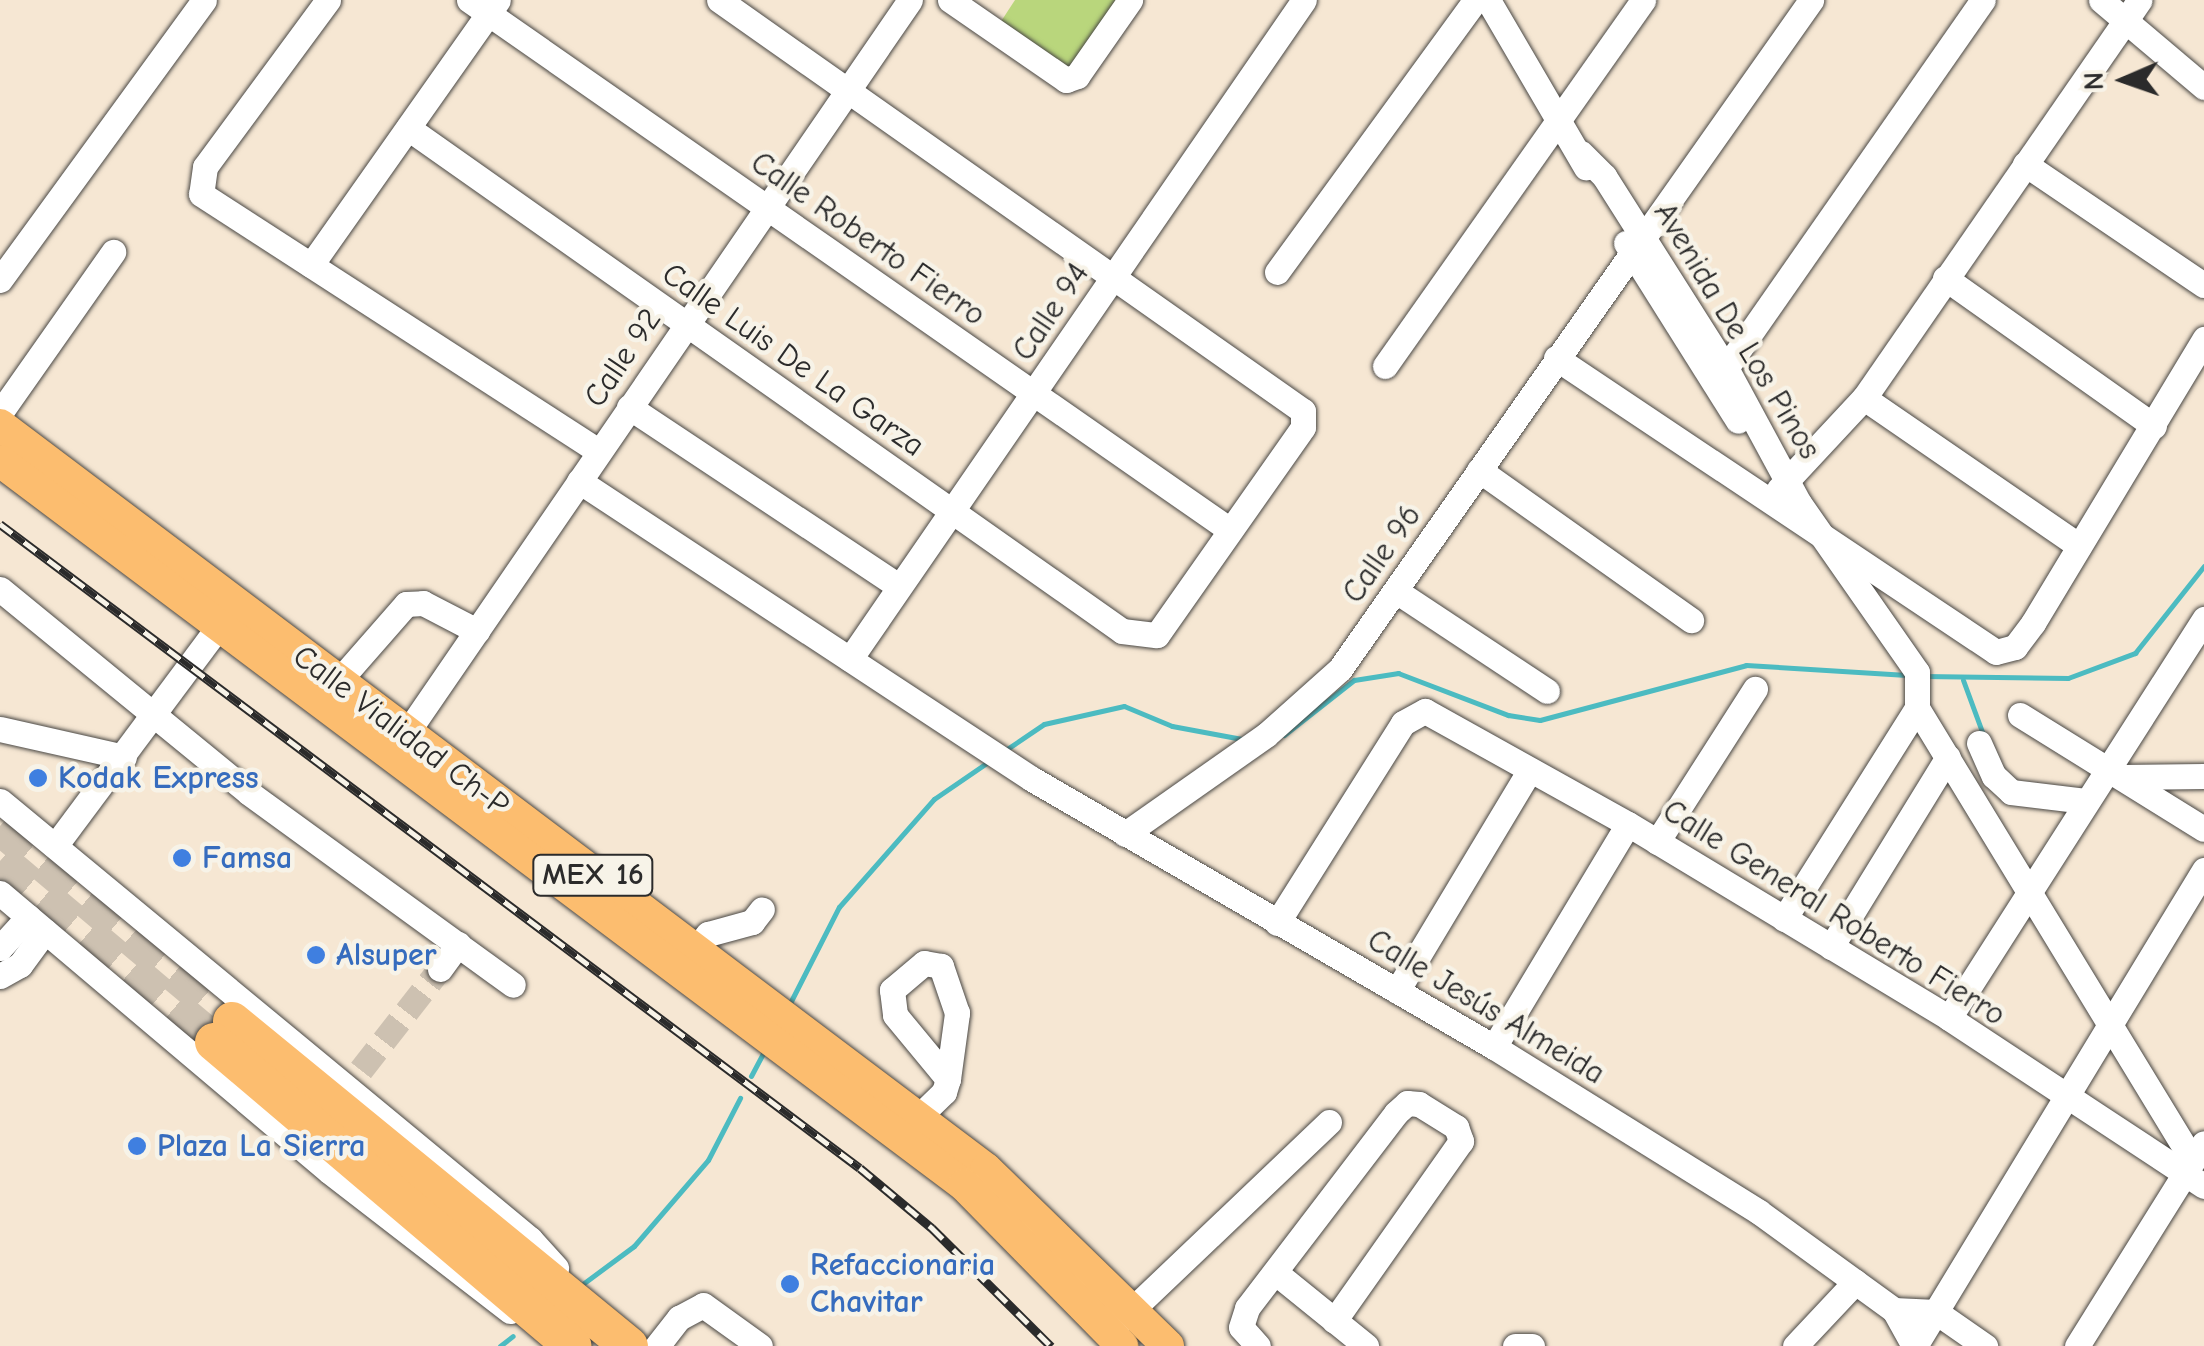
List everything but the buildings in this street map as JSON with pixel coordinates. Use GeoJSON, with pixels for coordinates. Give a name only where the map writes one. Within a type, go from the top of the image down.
{"type":"FeatureCollection","features":[{"type":"Feature","properties":{"kind":"highway"},"geometry":{"type":"LineString","coordinates":[[573,1346],[223,1031],[624,1342]]}},
{"type":"Feature","properties":{"kind":"main road","name":"Calle Vialidad Ch-P"},"geometry":{"type":"LineString","coordinates":[[0,425],[226,615],[328,693],[908,1127],[1050,1226],[1121,1329],[1168,1346]]}},
{"type":"Feature","properties":{"kind":"main road","name":"Calle Vialidad Ch-P"},"geometry":{"type":"LineString","coordinates":[[0,461],[226,615]]}},
{"type":"Feature","properties":{"kind":"street"},"geometry":{"type":"LineString","coordinates":[[0,280],[204,0]]}},
{"type":"Feature","properties":{"kind":"street"},"geometry":{"type":"LineString","coordinates":[[328,0],[198,182],[201,194],[599,451]]}},
{"type":"Feature","properties":{"kind":"street"},"geometry":{"type":"LineString","coordinates":[[719,0],[1112,281],[1299,406],[1305,421],[1230,530]]}},
{"type":"Feature","properties":{"kind":"street","name":"Calle 92"},"geometry":{"type":"LineString","coordinates":[[399,745],[910,0]]}},
{"type":"Feature","properties":{"kind":"street"},"geometry":{"type":"LineString","coordinates":[[950,0],[1066,80],[1077,76],[1130,0]]}},
{"type":"Feature","properties":{"kind":"street","name":"Calle 94"},"geometry":{"type":"LineString","coordinates":[[850,658],[1304,0]]}},
{"type":"Feature","properties":{"kind":"street"},"geometry":{"type":"LineString","coordinates":[[1277,272],[1475,0]]}},
{"type":"Feature","properties":{"kind":"street","name":"Avenida De Los Pinos"},"geometry":{"type":"LineString","coordinates":[[1488,0],[1785,492]]}},
{"type":"Feature","properties":{"kind":"street"},"geometry":{"type":"LineString","coordinates":[[1385,366],[1643,0]]}},
{"type":"Feature","properties":{"kind":"street","name":"Calle 96"},"geometry":{"type":"LineString","coordinates":[[1125,834],[1306,702],[1340,669],[1812,0]]}},
{"type":"Feature","properties":{"kind":"street"},"geometry":{"type":"LineString","coordinates":[[1726,368],[1983,0]]}},
{"type":"Feature","properties":{"kind":"street"},"geometry":{"type":"LineString","coordinates":[[2101,0],[2133,10],[2204,88]]}},
{"type":"Feature","properties":{"kind":"street"},"geometry":{"type":"LineString","coordinates":[[311,265],[408,128],[485,5]]}},
{"type":"Feature","properties":{"kind":"street","name":"Calle Roberto Fierro"},"geometry":{"type":"LineString","coordinates":[[485,5],[765,207],[1230,530]]}},
{"type":"Feature","properties":{"kind":"street"},"geometry":{"type":"LineString","coordinates":[[1785,492],[1864,398],[2133,10]]}},
{"type":"Feature","properties":{"kind":"street","name":"Calle Luis De La Garza"},"geometry":{"type":"LineString","coordinates":[[408,128],[1122,631],[1145,638],[1166,627],[1230,530]]}},
{"type":"Feature","properties":{"kind":"street"},"geometry":{"type":"LineString","coordinates":[[2025,164],[2204,285]]}},
{"type":"Feature","properties":{"kind":"street","name":"Avenida De Los Pinos"},"geometry":{"type":"LineString","coordinates":[[1638,245],[1726,368],[1785,492]]}},
{"type":"Feature","properties":{"kind":"street"},"geometry":{"type":"LineString","coordinates":[[0,413],[113,252]]}},
{"type":"Feature","properties":{"kind":"street"},"geometry":{"type":"LineString","coordinates":[[1945,278],[2154,426]]}},
{"type":"Feature","properties":{"kind":"street"},"geometry":{"type":"LineString","coordinates":[[1818,532],[1973,642],[2006,651],[2023,638],[2204,339]]}},
{"type":"Feature","properties":{"kind":"street"},"geometry":{"type":"LineString","coordinates":[[1556,358],[1785,492],[1818,532],[1916,672],[1917,708],[2113,1020],[2197,1166],[2077,1346]]}},
{"type":"Feature","properties":{"kind":"street"},"geometry":{"type":"LineString","coordinates":[[1864,398],[2079,546]]}},
{"type":"Feature","properties":{"kind":"street"},"geometry":{"type":"LineString","coordinates":[[629,408],[898,586]]}},
{"type":"Feature","properties":{"kind":"street"},"geometry":{"type":"LineString","coordinates":[[1479,470],[1691,620]]}},
{"type":"Feature","properties":{"kind":"street"},"geometry":{"type":"LineString","coordinates":[[579,481],[850,658]]}},
{"type":"Feature","properties":{"kind":"street"},"geometry":{"type":"LineString","coordinates":[[0,589],[150,716],[513,985]]}},
{"type":"Feature","properties":{"kind":"street"},"geometry":{"type":"LineString","coordinates":[[1396,591],[1547,691]]}},
{"type":"Feature","properties":{"kind":"street"},"geometry":{"type":"LineString","coordinates":[[328,693],[406,604],[423,603],[477,630]]}},
{"type":"Feature","properties":{"kind":"street"},"geometry":{"type":"LineString","coordinates":[[55,846],[226,615]]}},
{"type":"Feature","properties":{"kind":"street"},"geometry":{"type":"LineString","coordinates":[[1949,1018],[2085,801],[2114,773],[2204,619]]}},
{"type":"Feature","properties":{"kind":"street","name":"Calle Jesús Almeida"},"geometry":{"type":"LineString","coordinates":[[850,658],[1032,779],[1494,1047],[1759,1212],[1894,1310],[1914,1346]]}},
{"type":"Feature","properties":{"kind":"street"},"geometry":{"type":"LineString","coordinates":[[1658,842],[1755,689]]}},
{"type":"Feature","properties":{"kind":"street"},"geometry":{"type":"LineString","coordinates":[[1784,919],[1917,708]]}},
{"type":"Feature","properties":{"kind":"street","name":"Calle General Roberto Fierro"},"geometry":{"type":"LineString","coordinates":[[1276,923],[1404,723],[1421,711],[1658,842],[1949,1018],[2064,1098],[2197,1166]]}},
{"type":"Feature","properties":{"kind":"street"},"geometry":{"type":"LineString","coordinates":[[2020,715],[2204,828]]}},
{"type":"Feature","properties":{"kind":"street"},"geometry":{"type":"LineString","coordinates":[[5,734],[124,756]]}},
{"type":"Feature","properties":{"kind":"street"},"geometry":{"type":"LineString","coordinates":[[1979,743],[1994,776],[2010,792],[2085,801]]}},
{"type":"Feature","properties":{"kind":"street"},"geometry":{"type":"LineString","coordinates":[[1831,947],[1948,757]]}},
{"type":"Feature","properties":{"kind":"street"},"geometry":{"type":"LineString","coordinates":[[1396,991],[1530,770]]}},
{"type":"Feature","properties":{"kind":"street"},"geometry":{"type":"LineString","coordinates":[[2114,773],[2204,776]]}},
{"type":"Feature","properties":{"kind":"street"},"geometry":{"type":"LineString","coordinates":[[0,802],[355,1078],[530,1239],[624,1342]]}},
{"type":"Feature","properties":{"kind":"street"},"geometry":{"type":"LineString","coordinates":[[1494,1047],[1628,824]]}},
{"type":"Feature","properties":{"kind":"street"},"geometry":{"type":"LineString","coordinates":[[1914,1346],[2204,870]]}},
{"type":"Feature","properties":{"kind":"street"},"geometry":{"type":"LineString","coordinates":[[0,893],[481,1293],[566,1346]]}},
{"type":"Feature","properties":{"kind":"street"},"geometry":{"type":"LineString","coordinates":[[686,961],[713,931],[752,922],[762,909]]}},
{"type":"Feature","properties":{"kind":"street"},"geometry":{"type":"LineString","coordinates":[[0,948],[37,924]]}},
{"type":"Feature","properties":{"kind":"street"},"geometry":{"type":"LineString","coordinates":[[0,976],[20,964],[37,924]]}},
{"type":"Feature","properties":{"kind":"street"},"geometry":{"type":"LineString","coordinates":[[440,969],[458,944]]}},
{"type":"Feature","properties":{"kind":"street"},"geometry":{"type":"LineString","coordinates":[[908,1127],[944,1092],[948,1079]]}},
{"type":"Feature","properties":{"kind":"street"},"geometry":{"type":"LineString","coordinates":[[1258,1346],[1242,1318],[1402,1106],[1419,1104],[1456,1126],[1461,1141],[1334,1321]]}},
{"type":"Feature","properties":{"kind":"street"},"geometry":{"type":"LineString","coordinates":[[1121,1329],[1328,1122]]}},
{"type":"Feature","properties":{"kind":"street"},"geometry":{"type":"LineString","coordinates":[[1276,1273],[1366,1346]]}},
{"type":"Feature","properties":{"kind":"street"},"geometry":{"type":"LineString","coordinates":[[1795,1346],[1855,1282]]}},
{"type":"Feature","properties":{"kind":"street"},"geometry":{"type":"LineString","coordinates":[[657,1346],[679,1318],[703,1305],[760,1346]]}},
{"type":"Feature","properties":{"kind":"street"},"geometry":{"type":"LineString","coordinates":[[1894,1310],[1936,1312],[1985,1346]]}},
{"type":"Feature","properties":{"kind":"street"},"geometry":{"type":"LineString","coordinates":[[1515,1346],[1532,1346]]}},
{"type":"Feature","properties":{"kind":"green space"},"geometry":{"type":"Polygon","coordinates":[[[1015,0],[1118,0],[1070,74],[998,26],[1015,0]]]}},
{"type":"Feature","properties":{"kind":"waterway"},"geometry":{"type":"LineString","coordinates":[[1923,676],[2068,678],[2135,653],[2204,566]]}},
{"type":"Feature","properties":{"kind":"waterway"},"geometry":{"type":"LineString","coordinates":[[1284,735],[1354,680],[1398,673],[1508,715],[1540,720],[1746,665],[1907,675]]}},
{"type":"Feature","properties":{"kind":"waterway"},"geometry":{"type":"LineString","coordinates":[[1963,680],[1984,737]]}},
{"type":"Feature","properties":{"kind":"waterway"},"geometry":{"type":"LineString","coordinates":[[1004,751],[1044,724],[1124,706],[1172,726],[1242,739]]}},
{"type":"Feature","properties":{"kind":"waterway"},"geometry":{"type":"LineString","coordinates":[[788,1007],[839,907],[934,799],[991,760]]}},
{"type":"Feature","properties":{"kind":"waterway"},"geometry":{"type":"LineString","coordinates":[[751,1076],[763,1053]]}},
{"type":"Feature","properties":{"kind":"waterway"},"geometry":{"type":"LineString","coordinates":[[584,1283],[634,1246],[708,1160],[740,1098]]}},
{"type":"Feature","properties":{"kind":"waterway"},"geometry":{"type":"LineString","coordinates":[[500,1346],[513,1336]]}},
{"type":"Feature","properties":{"kind":"tunnel"},"geometry":{"type":"LineString","coordinates":[[0,826],[232,1021]]}},
{"type":"Feature","properties":{"kind":"tunnel"},"geometry":{"type":"LineString","coordinates":[[0,861],[214,1042]]}},
{"type":"Feature","properties":{"kind":"tunnel"},"geometry":{"type":"LineString","coordinates":[[361,1070],[440,969]]}},
{"type":"Feature","properties":{"kind":"railway"},"geometry":{"type":"LineString","coordinates":[[0,524],[860,1168],[932,1228],[1051,1346]]}},
{"type":"Feature","properties":{"kind":"place","name":"Kodak Express"},"geometry":{"type":"Point","coordinates":[38,778]}},
{"type":"Feature","properties":{"kind":"place","name":"Famsa"},"geometry":{"type":"Point","coordinates":[182,858]}},
{"type":"Feature","properties":{"kind":"place","name":"Alsuper"},"geometry":{"type":"Point","coordinates":[316,955]}},
{"type":"Feature","properties":{"kind":"place","name":"Plaza La Sierra"},"geometry":{"type":"Point","coordinates":[137,1146]}},
{"type":"Feature","properties":{"kind":"place","name":"Refaccionaria Chavitar"},"geometry":{"type":"Point","coordinates":[790,1284]}}]}
